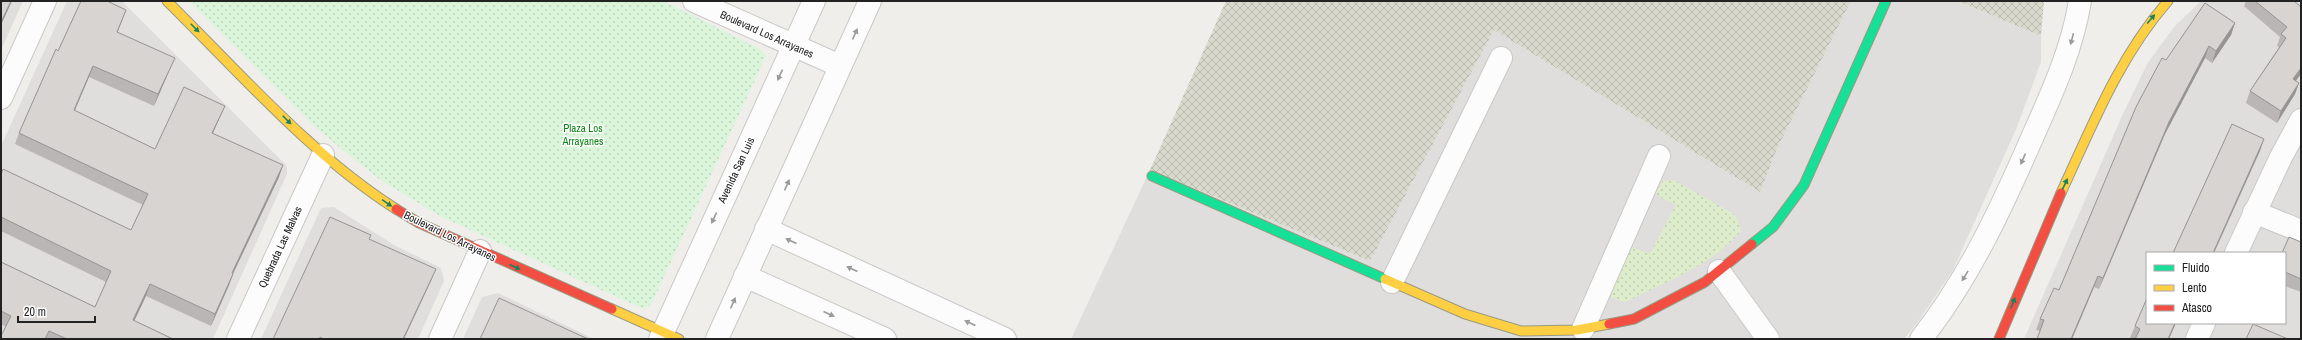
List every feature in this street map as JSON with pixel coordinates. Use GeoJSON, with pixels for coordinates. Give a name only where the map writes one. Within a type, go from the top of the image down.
{"type":"FeatureCollection","features":[{"type":"Feature","properties":{"kind":"street"},"geometry":{"type":"LineString","coordinates":[[1,98],[45,1]]}},
{"type":"Feature","properties":{"kind":"street","name":"Boulevard Los Arrayanes"},"geometry":{"type":"LineString","coordinates":[[167,1],[323,155],[345,174],[397,210],[419,223],[667,337]]}},
{"type":"Feature","properties":{"kind":"street","name":"Boulevard Los Arrayanes"},"geometry":{"type":"LineString","coordinates":[[694,1],[840,66]]}},
{"type":"Feature","properties":{"kind":"street","name":"Avenida San Luis"},"geometry":{"type":"LineString","coordinates":[[667,337],[814,1]]}},
{"type":"Feature","properties":{"kind":"street"},"geometry":{"type":"LineString","coordinates":[[717,339],[870,1]]}},
{"type":"Feature","properties":{"kind":"street"},"geometry":{"type":"LineString","coordinates":[[1152,176],[1465,314],[1521,331],[1583,329],[1634,319],[1705,282],[1773,227],[1804,185],[1886,1]]}},
{"type":"Feature","properties":{"kind":"street"},"geometry":{"type":"LineString","coordinates":[[1921,339],[1960,285],[1996,218],[2061,73],[2070,47],[2080,1]]}},
{"type":"Feature","properties":{"kind":"street"},"geometry":{"type":"LineString","coordinates":[[1999,339],[2040,237],[2114,77],[2137,36],[2168,1]]}},
{"type":"Feature","properties":{"kind":"street"},"geometry":{"type":"LineString","coordinates":[[1392,282],[1501,58]]}},
{"type":"Feature","properties":{"kind":"street"},"geometry":{"type":"LineString","coordinates":[[2236,252],[2254,212],[2301,120]]}},
{"type":"Feature","properties":{"kind":"street","name":"Quebrada Las Malvas"},"geometry":{"type":"LineString","coordinates":[[238,339],[323,155]]}},
{"type":"Feature","properties":{"kind":"street"},"geometry":{"type":"LineString","coordinates":[[1583,329],[1659,156]]}},
{"type":"Feature","properties":{"kind":"street"},"geometry":{"type":"LineString","coordinates":[[2254,212],[2301,231]]}},
{"type":"Feature","properties":{"kind":"street"},"geometry":{"type":"LineString","coordinates":[[766,230],[1005,339]]}},
{"type":"Feature","properties":{"kind":"street"},"geometry":{"type":"LineString","coordinates":[[440,339],[480,251]]}},
{"type":"Feature","properties":{"kind":"street"},"geometry":{"type":"LineString","coordinates":[[1719,271],[1768,339]]}},
{"type":"Feature","properties":{"kind":"street"},"geometry":{"type":"LineString","coordinates":[[745,276],[885,339]]}},
{"type":"Feature","properties":{"kind":"street"},"geometry":{"type":"LineString","coordinates":[[2197,339],[2204,324]]}},
{"type":"Feature","properties":{"kind":"shaded area"},"geometry":{"type":"Polygon","coordinates":[[[1,1],[23,1],[1,50],[1,1]]]}},
{"type":"Feature","properties":{"kind":"shaded area"},"geometry":{"type":"Polygon","coordinates":[[[67,1],[122,1],[287,166],[287,174],[213,339],[1,339],[1,146],[67,1]]]}},
{"type":"Feature","properties":{"kind":"shaded area"},"geometry":{"type":"Polygon","coordinates":[[[1226,1],[1851,1],[1776,151],[1760,192],[1494,30],[1370,261],[1150,170],[1226,1]]]}},
{"type":"Feature","properties":{"kind":"shaded area"},"geometry":{"type":"Polygon","coordinates":[[[1851,1],[1958,1],[2041,36],[2041,62],[2017,127],[1953,270],[1917,323],[1904,339],[1071,339],[1150,170],[1370,261],[1494,30],[1760,192],[1776,151],[1851,1]]]}},
{"type":"Feature","properties":{"kind":"shaded area"},"geometry":{"type":"Polygon","coordinates":[[[1958,1],[2044,1],[2041,36],[1958,1]]]}},
{"type":"Feature","properties":{"kind":"shaded area"},"geometry":{"type":"Polygon","coordinates":[[[2201,1],[2301,1],[2301,339],[2024,339],[2122,116],[2147,64],[2174,27],[2201,1]]]}},
{"type":"Feature","properties":{"kind":"shaded area"},"geometry":{"type":"Polygon","coordinates":[[[334,207],[394,245],[441,268],[444,281],[418,339],[261,339],[321,208],[334,207]]]}},
{"type":"Feature","properties":{"kind":"shaded area"},"geometry":{"type":"Polygon","coordinates":[[[498,293],[594,339],[463,339],[482,297],[498,293]]]}},
{"type":"Feature","properties":{"kind":"green space","name":"Plaza Los Arrayanes"},"geometry":{"type":"Polygon","coordinates":[[[189,1],[663,1],[760,49],[766,56],[651,305],[643,309],[440,216],[379,179],[316,128],[189,1]]]}},
{"type":"Feature","properties":{"kind":"green space"},"geometry":{"type":"Polygon","coordinates":[[[1674,180],[1734,214],[1738,220],[1741,230],[1719,252],[1672,280],[1625,302],[1612,298],[1610,291],[1632,247],[1650,254],[1676,205],[1655,194],[1663,181],[1674,180]]]}},
{"type":"Feature","properties":{"kind":"building"},"geometry":{"type":"Polygon","coordinates":[[[1,1],[11,1],[1,22],[1,1]]]}},
{"type":"Feature","properties":{"kind":"building"},"geometry":{"type":"Polygon","coordinates":[[[81,1],[107,1],[126,10],[117,32],[175,58],[158,94],[93,66],[74,110],[155,149],[184,87],[225,106],[212,133],[283,165],[232,273],[233,274],[215,314],[150,284],[133,320],[173,339],[67,339],[49,331],[45,339],[1,339],[11,316],[1,311],[1,262],[95,307],[111,271],[1,217],[1,174],[3,169],[131,230],[148,194],[19,133],[56,49],[58,51],[81,1]]]}},
{"type":"Feature","properties":{"kind":"building"},"geometry":{"type":"Polygon","coordinates":[[[2255,1],[2294,1],[2301,7],[2301,68],[2293,79],[2299,83],[2281,111],[2250,91],[2286,38],[2281,34],[2287,27],[2255,1]]]}},
{"type":"Feature","properties":{"kind":"building"},"geometry":{"type":"Polygon","coordinates":[[[2205,3],[2235,23],[2216,51],[2209,46],[2169,122],[2103,278],[2098,276],[2071,339],[2037,339],[2044,320],[2040,319],[2054,288],[2059,290],[2136,107],[2162,58],[2166,60],[2205,3]]]}},
{"type":"Feature","properties":{"kind":"building"},"geometry":{"type":"Polygon","coordinates":[[[2232,124],[2264,139],[2213,252],[2173,252],[2232,124]]]}},
{"type":"Feature","properties":{"kind":"building"},"geometry":{"type":"Polygon","coordinates":[[[330,217],[371,235],[369,239],[436,269],[403,339],[324,339],[320,337],[319,339],[273,339],[330,217]]]}},
{"type":"Feature","properties":{"kind":"building"},"geometry":{"type":"Polygon","coordinates":[[[2289,237],[2301,242],[2301,279],[2286,272],[2286,252],[2282,252],[2289,237]]]}},
{"type":"Feature","properties":{"kind":"building"},"geometry":{"type":"Polygon","coordinates":[[[499,298],[588,339],[480,339],[499,298]]]}},
{"type":"Feature","properties":{"kind":"building"},"geometry":{"type":"Polygon","coordinates":[[[2146,300],[2146,324],[2175,324],[2168,339],[2135,339],[2140,329],[2135,326],[2146,300]]]}},
{"type":"Feature","properties":{"kind":"building"},"geometry":{"type":"Polygon","coordinates":[[[2253,324],[2288,339],[2246,339],[2253,324]]]}},
{"type":"Feature","properties":{"kind":"traffic: fast"},"geometry":{"type":"LineString","coordinates":[[1752,244],[1773,227],[1804,185],[1886,1]]}},
{"type":"Feature","properties":{"kind":"traffic: fast"},"geometry":{"type":"LineString","coordinates":[[1152,176],[1385,279]]}},
{"type":"Feature","properties":{"kind":"traffic: slow"},"geometry":{"type":"LineString","coordinates":[[167,1],[305,138],[334,164],[396,209]]}},
{"type":"Feature","properties":{"kind":"traffic: slow"},"geometry":{"type":"LineString","coordinates":[[2061,193],[2108,93],[2121,69],[2135,45],[2168,1]]}},
{"type":"Feature","properties":{"kind":"traffic: slow"},"geometry":{"type":"LineString","coordinates":[[1385,279],[1465,314],[1521,331],[1577,330],[1609,324]]}},
{"type":"Feature","properties":{"kind":"traffic: slow"},"geometry":{"type":"LineString","coordinates":[[612,309],[679,339]]}},
{"type":"Feature","properties":{"kind":"traffic: jam"},"geometry":{"type":"LineString","coordinates":[[1999,339],[2061,193]]}},
{"type":"Feature","properties":{"kind":"traffic: jam"},"geometry":{"type":"LineString","coordinates":[[396,209],[419,223],[612,309]]}},
{"type":"Feature","properties":{"kind":"traffic: jam"},"geometry":{"type":"LineString","coordinates":[[1609,324],[1634,319],[1705,282],[1752,244]]}}]}
